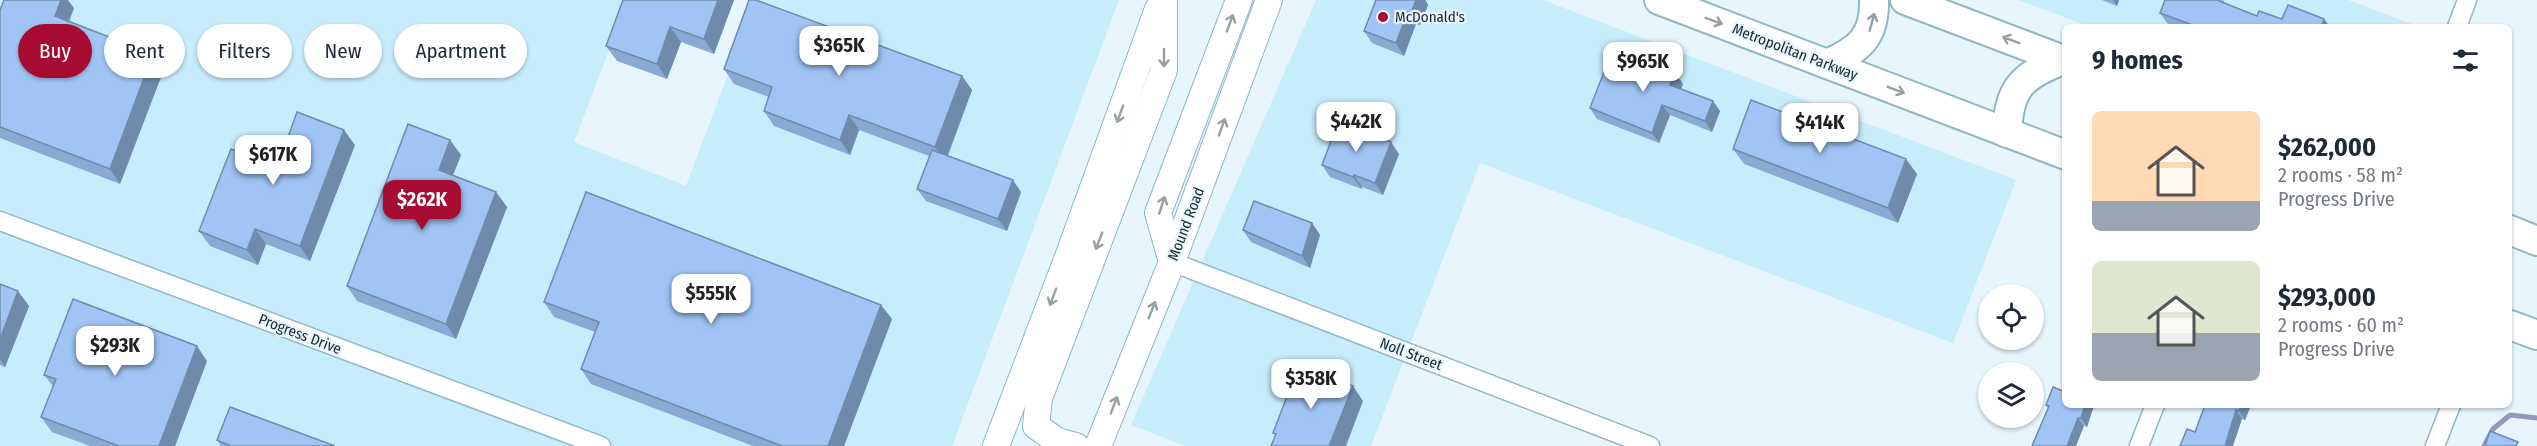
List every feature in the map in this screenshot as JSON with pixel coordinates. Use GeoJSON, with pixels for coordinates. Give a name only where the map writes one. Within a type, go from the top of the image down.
{"type":"FeatureCollection","features":[{"type":"Feature","properties":{"kind":"main road"},"geometry":{"type":"LineString","coordinates":[[1091,445],[1057,441],[1036,426],[1039,398],[1164,70],[1163,0]]}},
{"type":"Feature","properties":{"kind":"main road"},"geometry":{"type":"LineString","coordinates":[[996,446],[1163,0]]}},
{"type":"Feature","properties":{"kind":"main road"},"geometry":{"type":"LineString","coordinates":[[1172,262],[1158,213],[1239,0]]}},
{"type":"Feature","properties":{"kind":"main road","name":"Mound Road"},"geometry":{"type":"LineString","coordinates":[[1091,445],[1172,262],[1269,0]]}},
{"type":"Feature","properties":{"kind":"main road","name":"Metropolitan Parkway"},"geometry":{"type":"LineString","coordinates":[[1659,0],[2062,154]]}},
{"type":"Feature","properties":{"kind":"main road"},"geometry":{"type":"LineString","coordinates":[[1827,64],[1846,56],[1861,44],[1873,21],[1874,0]]}},
{"type":"Feature","properties":{"kind":"main road"},"geometry":{"type":"LineString","coordinates":[[1905,0],[2062,59]]}},
{"type":"Feature","properties":{"kind":"main road"},"geometry":{"type":"LineString","coordinates":[[2007,133],[2010,100],[2017,87],[2040,69],[2062,61]]}},
{"type":"Feature","properties":{"kind":"main road"},"geometry":{"type":"LineString","coordinates":[[2512,231],[2537,240]]}},
{"type":"Feature","properties":{"kind":"main road"},"geometry":{"type":"LineString","coordinates":[[2512,326],[2537,335]]}},
{"type":"Feature","properties":{"kind":"street"},"geometry":{"type":"LineString","coordinates":[[2458,24],[2467,0]]}},
{"type":"Feature","properties":{"kind":"street","name":"Progress Drive"},"geometry":{"type":"LineString","coordinates":[[0,221],[601,446]]}},
{"type":"Feature","properties":{"kind":"street","name":"Noll Street"},"geometry":{"type":"LineString","coordinates":[[1172,262],[1650,446]]}},
{"type":"Feature","properties":{"kind":"street"},"geometry":{"type":"LineString","coordinates":[[2139,446],[2154,408]]}},
{"type":"Feature","properties":{"kind":"street"},"geometry":{"type":"LineString","coordinates":[[2435,446],[2450,408]]}},
{"type":"Feature","properties":{"kind":"shaded area"},"geometry":{"type":"Polygon","coordinates":[[[0,0],[628,0],[574,142],[686,186],[756,0],[1119,0],[952,446],[0,446],[0,0]]]}},
{"type":"Feature","properties":{"kind":"shaded area"},"geometry":{"type":"Polygon","coordinates":[[[1316,0],[1543,0],[2016,180],[1953,343],[1480,163],[1371,446],[1186,446],[1131,425],[1316,0]]]}},
{"type":"Feature","properties":{"kind":"shaded area"},"geometry":{"type":"Polygon","coordinates":[[[2019,0],[2348,0],[2412,24],[2082,24],[2019,0]]]}},
{"type":"Feature","properties":{"kind":"building"},"geometry":{"type":"Polygon","coordinates":[[[4,0],[61,0],[55,16],[76,24],[18,24],[18,78],[92,78],[92,30],[104,35],[104,78],[144,78],[110,169],[0,127],[0,10],[4,0]]]}},
{"type":"Feature","properties":{"kind":"building"},"geometry":{"type":"Polygon","coordinates":[[[623,0],[718,0],[704,39],[670,27],[657,64],[606,46],[623,0]]]}},
{"type":"Feature","properties":{"kind":"building"},"geometry":{"type":"Polygon","coordinates":[[[749,0],[756,0],[962,76],[935,147],[849,115],[840,140],[764,111],[772,87],[724,69],[749,0]]]}},
{"type":"Feature","properties":{"kind":"building"},"geometry":{"type":"Polygon","coordinates":[[[1376,0],[1416,0],[1411,13],[1408,12],[1396,43],[1364,31],[1376,0]]]}},
{"type":"Feature","properties":{"kind":"building"},"geometry":{"type":"Polygon","coordinates":[[[2165,0],[2219,0],[2257,16],[2259,11],[2282,19],[2288,5],[2324,19],[2322,24],[2190,24],[2160,13],[2165,0]]]}},
{"type":"Feature","properties":{"kind":"building"},"geometry":{"type":"Polygon","coordinates":[[[1613,49],[1675,73],[1670,85],[1713,101],[1705,121],[1662,105],[1652,133],[1590,108],[1613,49]]]}},
{"type":"Feature","properties":{"kind":"building"},"geometry":{"type":"Polygon","coordinates":[[[1751,100],[1906,159],[1888,208],[1733,149],[1751,100]]]}},
{"type":"Feature","properties":{"kind":"building"},"geometry":{"type":"Polygon","coordinates":[[[297,112],[344,130],[300,246],[255,229],[247,250],[199,231],[231,149],[243,154],[249,138],[283,151],[297,112]]]}},
{"type":"Feature","properties":{"kind":"building"},"geometry":{"type":"Polygon","coordinates":[[[1338,122],[1391,142],[1375,183],[1322,165],[1338,122]]]}},
{"type":"Feature","properties":{"kind":"building"},"geometry":{"type":"Polygon","coordinates":[[[408,124],[450,140],[439,170],[496,192],[446,324],[347,286],[408,124]]]}},
{"type":"Feature","properties":{"kind":"building"},"geometry":{"type":"Polygon","coordinates":[[[932,150],[1013,180],[998,219],[917,189],[932,150]]]}},
{"type":"Feature","properties":{"kind":"building"},"geometry":{"type":"Polygon","coordinates":[[[586,192],[881,305],[828,446],[782,446],[581,369],[599,322],[544,302],[586,192]]]}},
{"type":"Feature","properties":{"kind":"building"},"geometry":{"type":"Polygon","coordinates":[[[1254,201],[1312,223],[1302,256],[1243,230],[1254,201]]]}},
{"type":"Feature","properties":{"kind":"building"},"geometry":{"type":"Polygon","coordinates":[[[0,284],[18,291],[0,339],[0,284]]]}},
{"type":"Feature","properties":{"kind":"building"},"geometry":{"type":"Polygon","coordinates":[[[73,299],[197,346],[159,446],[119,446],[41,417],[56,379],[44,375],[73,299]]]}},
{"type":"Feature","properties":{"kind":"building"},"geometry":{"type":"Polygon","coordinates":[[[1299,365],[1353,386],[1329,446],[1271,446],[1276,434],[1273,433],[1299,365]]]}},
{"type":"Feature","properties":{"kind":"building"},"geometry":{"type":"Polygon","coordinates":[[[2053,387],[2062,391],[2062,408],[2084,408],[2067,446],[2032,446],[2040,428],[2044,428],[2044,418],[2049,406],[2046,405],[2053,387]]]}},
{"type":"Feature","properties":{"kind":"building"},"geometry":{"type":"Polygon","coordinates":[[[230,407],[335,446],[229,446],[217,440],[230,407]]]}},
{"type":"Feature","properties":{"kind":"building"},"geometry":{"type":"Polygon","coordinates":[[[2204,408],[2240,408],[2239,411],[2236,410],[2225,446],[2180,446],[2187,429],[2195,432],[2204,408]]]}},
{"type":"Feature","properties":{"kind":"building"},"geometry":{"type":"Polygon","coordinates":[[[2490,431],[2518,442],[2516,446],[2485,446],[2490,431]]]}},
{"type":"Feature","properties":{"kind":"waterway"},"geometry":{"type":"LineString","coordinates":[[2484,446],[2493,429],[2510,415],[2537,418]]}},
{"type":"Feature","properties":{"kind":"place","name":"McDonald's"},"geometry":{"type":"Point","coordinates":[1383,17]}}]}
